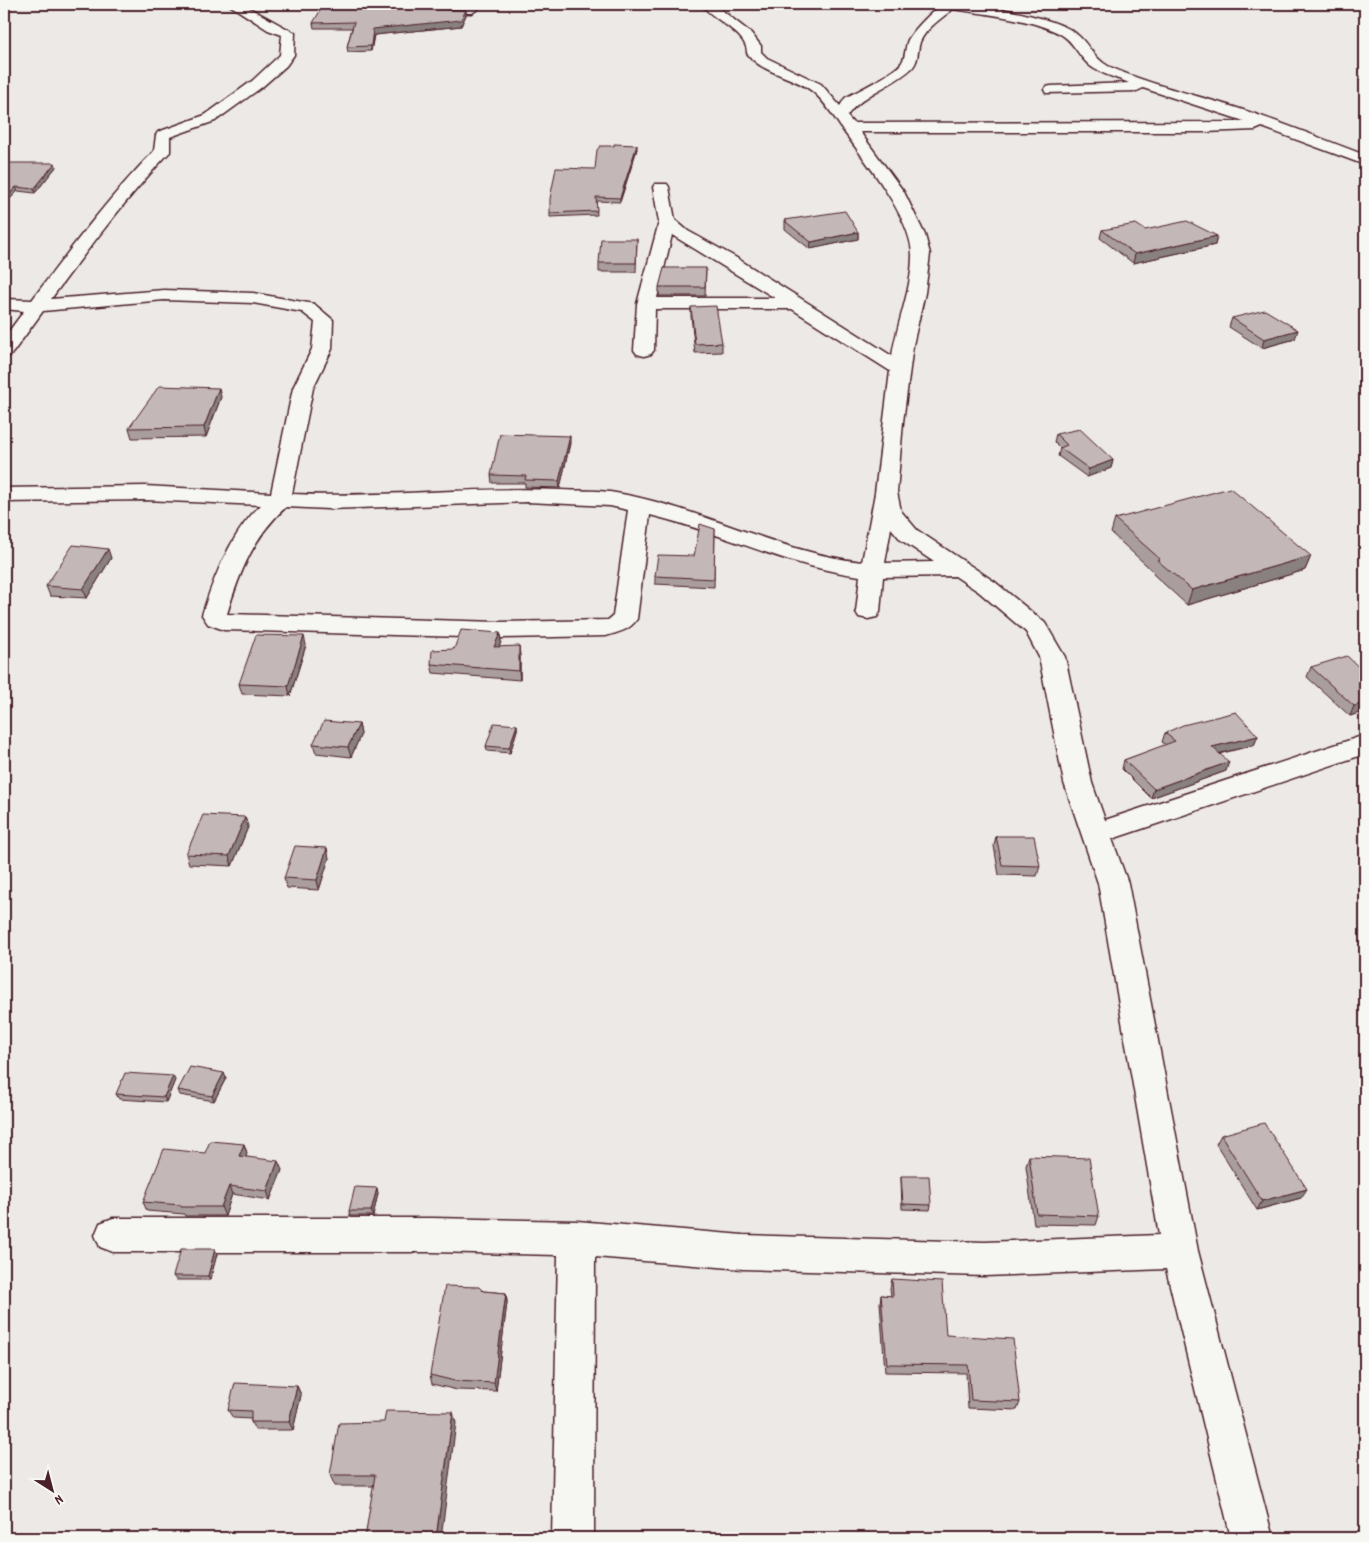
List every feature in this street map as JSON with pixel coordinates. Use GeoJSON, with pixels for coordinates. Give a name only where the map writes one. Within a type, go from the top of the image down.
{"type":"FeatureCollection","features":[{"type":"Feature","properties":{"kind":"street"},"geometry":{"type":"LineString","coordinates":[[4,351],[90,234],[137,178],[162,152],[163,135],[210,118],[257,84],[282,62],[287,55],[289,33],[273,27],[234,4]]}},
{"type":"Feature","properties":{"kind":"street"},"geometry":{"type":"LineString","coordinates":[[409,4],[406,7],[472,9]]}},
{"type":"Feature","properties":{"kind":"street"},"geometry":{"type":"LineString","coordinates":[[707,4],[746,36],[754,46],[754,52],[761,60],[785,74],[816,86],[832,102],[844,122],[896,192],[917,235],[922,254],[916,292],[903,345],[886,492],[872,570],[868,612]]}},
{"type":"Feature","properties":{"kind":"street"},"geometry":{"type":"LineString","coordinates":[[844,122],[850,100],[898,72],[909,62],[914,40],[928,22],[951,4],[1002,13],[1053,26],[1079,42],[1090,59],[1102,68],[1150,86],[1271,125],[1365,160]]}},
{"type":"Feature","properties":{"kind":"street"},"geometry":{"type":"LineString","coordinates":[[1051,90],[1150,86]]}},
{"type":"Feature","properties":{"kind":"street"},"geometry":{"type":"LineString","coordinates":[[844,122],[915,126],[1136,128],[1271,125]]}},
{"type":"Feature","properties":{"kind":"street"},"geometry":{"type":"LineString","coordinates":[[644,350],[646,304],[667,222],[661,187]]}},
{"type":"Feature","properties":{"kind":"street"},"geometry":{"type":"LineString","coordinates":[[667,222],[682,236],[729,261],[900,369]]}},
{"type":"Feature","properties":{"kind":"street"},"geometry":{"type":"LineString","coordinates":[[4,304],[36,306],[164,295],[253,298],[308,308],[324,320],[322,349],[303,388],[280,500],[263,515],[245,541],[224,583],[214,615],[217,619],[224,622],[498,630],[606,628],[617,626],[625,620],[640,506]]}},
{"type":"Feature","properties":{"kind":"street"},"geometry":{"type":"LineString","coordinates":[[646,304],[795,303]]}},
{"type":"Feature","properties":{"kind":"street"},"geometry":{"type":"LineString","coordinates":[[886,492],[890,512],[909,535],[987,587],[1036,628],[1052,657],[1078,783],[1113,883],[1180,1252],[1252,1538]]}},
{"type":"Feature","properties":{"kind":"street"},"geometry":{"type":"LineString","coordinates":[[4,495],[145,493],[328,502],[501,496],[572,496],[610,499],[678,515],[837,566],[872,570],[960,570]]}},
{"type":"Feature","properties":{"kind":"street"},"geometry":{"type":"LineString","coordinates":[[1097,833],[1365,744]]}},
{"type":"Feature","properties":{"kind":"street"},"geometry":{"type":"LineString","coordinates":[[113,1235],[432,1235],[577,1238],[743,1252],[984,1259],[1180,1252]]}},
{"type":"Feature","properties":{"kind":"street"},"geometry":{"type":"LineString","coordinates":[[573,1538],[577,1238]]}},
{"type":"Feature","properties":{"kind":"building"},"geometry":{"type":"Polygon","coordinates":[[[324,4],[400,4],[405,8],[466,10],[461,20],[373,29],[371,46],[347,47],[354,22],[313,23],[324,4]]]}},
{"type":"Feature","properties":{"kind":"building"},"geometry":{"type":"Polygon","coordinates":[[[614,144],[637,145],[620,198],[596,197],[597,211],[550,213],[550,199],[556,168],[595,169],[597,150],[600,146],[614,146],[614,144]]]}},
{"type":"Feature","properties":{"kind":"building"},"geometry":{"type":"Polygon","coordinates":[[[4,163],[55,163],[34,189],[16,187],[4,200],[4,163]]]}},
{"type":"Feature","properties":{"kind":"building"},"geometry":{"type":"Polygon","coordinates":[[[845,211],[858,232],[811,242],[785,220],[845,211]]]}},
{"type":"Feature","properties":{"kind":"building"},"geometry":{"type":"Polygon","coordinates":[[[1187,221],[1217,236],[1135,254],[1102,230],[1136,224],[1145,230],[1187,221]]]}},
{"type":"Feature","properties":{"kind":"building"},"geometry":{"type":"Polygon","coordinates":[[[601,239],[637,239],[636,263],[599,263],[601,239]]]}},
{"type":"Feature","properties":{"kind":"building"},"geometry":{"type":"Polygon","coordinates":[[[664,268],[706,268],[705,287],[659,287],[664,268]]]}},
{"type":"Feature","properties":{"kind":"building"},"geometry":{"type":"Polygon","coordinates":[[[716,306],[722,343],[695,344],[691,307],[716,306]]]}},
{"type":"Feature","properties":{"kind":"building"},"geometry":{"type":"Polygon","coordinates":[[[1265,310],[1298,330],[1264,339],[1232,318],[1265,310]]]}},
{"type":"Feature","properties":{"kind":"building"},"geometry":{"type":"Polygon","coordinates":[[[159,386],[219,388],[204,427],[129,428],[159,386]]]}},
{"type":"Feature","properties":{"kind":"building"},"geometry":{"type":"Polygon","coordinates":[[[1080,429],[1113,460],[1089,469],[1060,448],[1067,445],[1056,434],[1080,429]]]}},
{"type":"Feature","properties":{"kind":"building"},"geometry":{"type":"Polygon","coordinates":[[[500,434],[570,436],[559,481],[525,480],[526,476],[491,475],[500,434]]]}},
{"type":"Feature","properties":{"kind":"building"},"geometry":{"type":"Polygon","coordinates":[[[1230,488],[1311,556],[1192,590],[1157,560],[1160,559],[1115,519],[1230,488]]]}},
{"type":"Feature","properties":{"kind":"building"},"geometry":{"type":"Polygon","coordinates":[[[700,524],[715,529],[714,579],[655,576],[658,555],[694,556],[700,524]]]}},
{"type":"Feature","properties":{"kind":"building"},"geometry":{"type":"Polygon","coordinates":[[[73,545],[108,549],[83,589],[46,586],[73,545]]]}},
{"type":"Feature","properties":{"kind":"building"},"geometry":{"type":"Polygon","coordinates":[[[461,630],[500,633],[494,647],[519,646],[519,671],[431,664],[432,650],[454,649],[461,630]]]}},
{"type":"Feature","properties":{"kind":"building"},"geometry":{"type":"Polygon","coordinates":[[[256,635],[304,636],[288,686],[239,684],[256,635]]]}},
{"type":"Feature","properties":{"kind":"building"},"geometry":{"type":"Polygon","coordinates":[[[1347,656],[1365,673],[1365,703],[1354,706],[1311,667],[1347,656]]]}},
{"type":"Feature","properties":{"kind":"building"},"geometry":{"type":"Polygon","coordinates":[[[1236,712],[1258,736],[1212,747],[1229,762],[1154,789],[1124,760],[1175,741],[1165,733],[1183,725],[1236,712]]]}},
{"type":"Feature","properties":{"kind":"building"},"geometry":{"type":"Polygon","coordinates":[[[324,721],[359,724],[348,747],[313,744],[324,721]]]}},
{"type":"Feature","properties":{"kind":"building"},"geometry":{"type":"Polygon","coordinates":[[[494,723],[517,725],[509,748],[486,746],[494,723]]]}},
{"type":"Feature","properties":{"kind":"building"},"geometry":{"type":"Polygon","coordinates":[[[203,815],[245,817],[229,856],[186,854],[203,815]]]}},
{"type":"Feature","properties":{"kind":"building"},"geometry":{"type":"Polygon","coordinates":[[[996,836],[1034,836],[1040,866],[1002,865],[996,836]]]}},
{"type":"Feature","properties":{"kind":"building"},"geometry":{"type":"Polygon","coordinates":[[[295,846],[327,848],[317,880],[284,878],[295,846]]]}},
{"type":"Feature","properties":{"kind":"building"},"geometry":{"type":"Polygon","coordinates":[[[190,1067],[224,1073],[212,1096],[178,1090],[190,1067]]]}},
{"type":"Feature","properties":{"kind":"building"},"geometry":{"type":"Polygon","coordinates":[[[125,1073],[173,1076],[164,1097],[116,1094],[125,1073]]]}},
{"type":"Feature","properties":{"kind":"building"},"geometry":{"type":"Polygon","coordinates":[[[1264,1123],[1307,1189],[1262,1201],[1221,1135],[1264,1123]]]}},
{"type":"Feature","properties":{"kind":"building"},"geometry":{"type":"Polygon","coordinates":[[[210,1141],[244,1144],[239,1156],[278,1161],[267,1191],[229,1186],[221,1207],[181,1207],[181,1205],[143,1202],[164,1149],[205,1153],[210,1141]]]}},
{"type":"Feature","properties":{"kind":"building"},"geometry":{"type":"Polygon","coordinates":[[[1029,1156],[1089,1158],[1099,1216],[1037,1214],[1029,1156]]]}},
{"type":"Feature","properties":{"kind":"building"},"geometry":{"type":"Polygon","coordinates":[[[901,1176],[929,1176],[931,1205],[903,1204],[901,1176]]]}},
{"type":"Feature","properties":{"kind":"building"},"geometry":{"type":"Polygon","coordinates":[[[355,1187],[377,1188],[371,1211],[349,1211],[355,1187]]]}},
{"type":"Feature","properties":{"kind":"building"},"geometry":{"type":"Polygon","coordinates":[[[181,1249],[215,1249],[208,1276],[173,1276],[181,1249]]]}},
{"type":"Feature","properties":{"kind":"building"},"geometry":{"type":"Polygon","coordinates":[[[892,1279],[942,1282],[946,1335],[1013,1339],[1020,1402],[971,1400],[968,1365],[887,1364],[881,1295],[893,1296],[892,1279]]]}},
{"type":"Feature","properties":{"kind":"building"},"geometry":{"type":"Polygon","coordinates":[[[445,1286],[479,1287],[483,1291],[506,1293],[494,1383],[455,1381],[430,1375],[445,1286]]]}},
{"type":"Feature","properties":{"kind":"building"},"geometry":{"type":"Polygon","coordinates":[[[235,1383],[297,1386],[289,1422],[251,1422],[251,1411],[228,1410],[235,1383]]]}},
{"type":"Feature","properties":{"kind":"building"},"geometry":{"type":"Polygon","coordinates":[[[386,1411],[453,1412],[436,1538],[365,1538],[375,1475],[330,1475],[339,1423],[384,1422],[386,1411]]]}}]}
